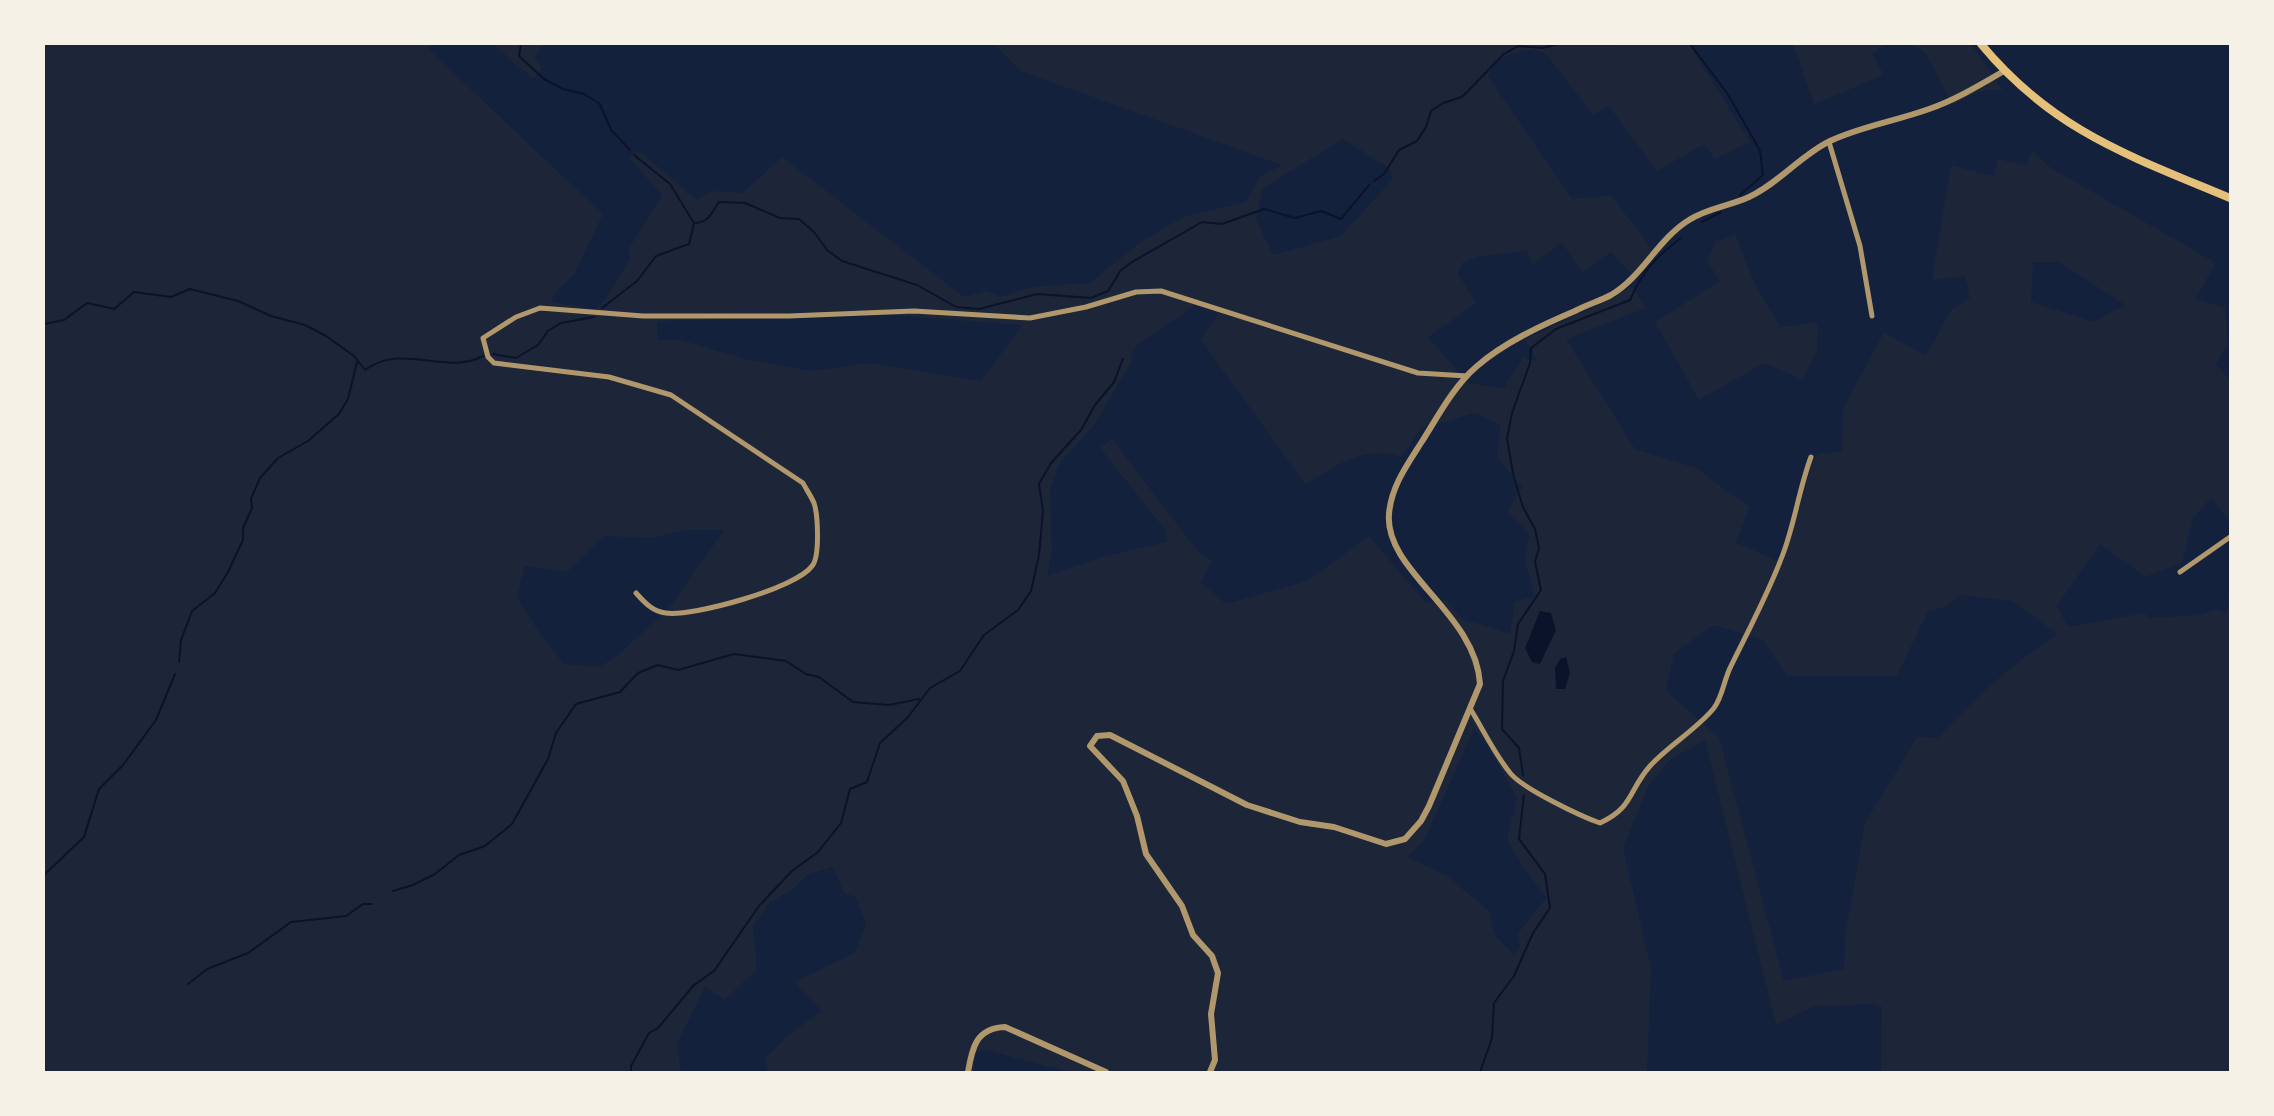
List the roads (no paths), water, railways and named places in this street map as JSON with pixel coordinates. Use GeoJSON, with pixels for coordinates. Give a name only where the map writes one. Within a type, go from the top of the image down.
{"type":"FeatureCollection","features":[{"type":"Feature","properties":{"kind":"main road"},"geometry":{"type":"LineString","coordinates":[[1981,44],[2004,71],[2043,106],[2083,132],[2121,152],[2230,198]]}},
{"type":"Feature","properties":{"kind":"street"},"geometry":{"type":"LineString","coordinates":[[1210,1072],[1215,1060],[1211,1014],[1218,973],[1212,956],[1193,935],[1182,906],[1146,854],[1137,816],[1123,781],[1090,746],[1096,736],[1110,735],[1246,805],[1300,822],[1334,827],[1386,844],[1405,839],[1421,821],[1472,710],[1480,684],[1479,668],[1474,653],[1456,622],[1402,557],[1392,536],[1388,516],[1394,489],[1404,470],[1467,376],[1484,360],[1523,336],[1610,295],[1625,285],[1665,239],[1690,219],[1748,198],[1829,142],[1874,124],[1929,109],[2004,71]]}},
{"type":"Feature","properties":{"kind":"street"},"geometry":{"type":"LineString","coordinates":[[1829,142],[1860,246],[1872,316]]}},
{"type":"Feature","properties":{"kind":"street"},"geometry":{"type":"LineString","coordinates":[[636,593],[645,604],[665,613],[690,612],[775,589],[799,579],[814,565],[817,534],[814,505],[803,483],[671,395],[609,377],[494,363],[488,357],[483,338],[516,317],[540,308],[643,316],[789,316],[914,311],[1030,318],[1086,307],[1136,292],[1161,291],[1418,373],[1467,376]]}},
{"type":"Feature","properties":{"kind":"street"},"geometry":{"type":"LineString","coordinates":[[1472,710],[1511,775],[1527,786],[1600,823],[1622,811],[1646,770],[1715,707],[1726,676],[1782,556],[1801,483],[1811,457]]}},
{"type":"Feature","properties":{"kind":"street"},"geometry":{"type":"LineString","coordinates":[[2180,572],[2230,537]]}},
{"type":"Feature","properties":{"kind":"street"},"geometry":{"type":"LineString","coordinates":[[968,1072],[972,1048],[984,1034],[994,1028],[1005,1027],[1106,1072]]}},
{"type":"Feature","properties":{"kind":"waterway"},"geometry":{"type":"LineString","coordinates":[[521,44],[519,56],[544,79],[563,89],[584,94],[600,104],[611,130],[630,150]]}},
{"type":"Feature","properties":{"kind":"waterway"},"geometry":{"type":"LineString","coordinates":[[1374,181],[1384,174],[1399,150],[1417,141],[1426,127],[1431,111],[1443,103],[1462,97],[1504,54],[1518,46],[1543,48],[1558,44]]}},
{"type":"Feature","properties":{"kind":"waterway"},"geometry":{"type":"LineString","coordinates":[[1690,44],[1727,93],[1760,151],[1763,175],[1740,195]]}},
{"type":"Feature","properties":{"kind":"waterway"},"geometry":{"type":"LineString","coordinates":[[634,155],[670,184],[694,223]]}},
{"type":"Feature","properties":{"kind":"waterway"},"geometry":{"type":"LineString","coordinates":[[694,223],[707,219],[719,202],[745,203],[780,218],[799,219],[814,232],[827,250],[842,261],[917,285],[956,307],[979,309],[1037,294],[1091,298],[1108,291],[1121,270],[1132,262],[1202,222],[1222,224],[1264,209],[1295,218],[1321,211],[1341,219],[1369,185]]}},
{"type":"Feature","properties":{"kind":"waterway"},"geometry":{"type":"LineString","coordinates":[[1702,222],[1721,212]]}},
{"type":"Feature","properties":{"kind":"waterway"},"geometry":{"type":"LineString","coordinates":[[602,308],[637,281],[656,256],[689,244],[694,223]]}},
{"type":"Feature","properties":{"kind":"waterway"},"geometry":{"type":"LineString","coordinates":[[1523,775],[1519,748],[1502,729],[1503,681],[1514,651],[1518,624],[1541,590],[1535,562],[1539,548],[1535,529],[1523,507],[1514,478],[1507,439],[1512,413],[1530,363],[1531,348],[1556,329],[1630,300],[1651,265],[1681,238]]}},
{"type":"Feature","properties":{"kind":"waterway"},"geometry":{"type":"LineString","coordinates":[[44,324],[64,320],[87,303],[114,309],[134,292],[171,297],[190,289],[238,301],[271,316],[305,325],[326,336],[354,356],[365,370],[379,362],[394,359],[454,363],[483,356]]}},
{"type":"Feature","properties":{"kind":"waterway"},"geometry":{"type":"LineString","coordinates":[[493,354],[516,358],[538,345],[548,331],[561,323],[594,317]]}},
{"type":"Feature","properties":{"kind":"waterway"},"geometry":{"type":"LineString","coordinates":[[631,1072],[631,1066],[649,1033],[658,1028],[694,985],[714,971],[759,906],[792,871],[818,852],[841,823],[850,789],[867,782],[880,743],[908,717],[930,688],[960,671],[984,635],[1018,610],[1031,591],[1039,555],[1043,511],[1039,484],[1051,463],[1081,430],[1095,405],[1114,382],[1123,359]]}},
{"type":"Feature","properties":{"kind":"waterway"},"geometry":{"type":"LineString","coordinates":[[179,662],[181,640],[192,611],[215,593],[243,540],[243,528],[252,508],[251,499],[260,478],[278,458],[308,441],[339,414],[348,399],[357,362]]}},
{"type":"Feature","properties":{"kind":"waterway"},"geometry":{"type":"LineString","coordinates":[[393,891],[413,885],[435,874],[459,855],[485,846],[512,824],[548,759],[556,733],[576,704],[620,692],[638,673],[658,665],[678,670],[734,654],[786,661],[806,674],[819,677],[853,702],[889,705],[919,699]]}},
{"type":"Feature","properties":{"kind":"waterway"},"geometry":{"type":"LineString","coordinates":[[44,875],[84,837],[99,789],[123,765],[156,720],[175,674]]}},
{"type":"Feature","properties":{"kind":"waterway"},"geometry":{"type":"LineString","coordinates":[[1480,1072],[1492,1038],[1494,1003],[1514,976],[1533,933],[1550,908],[1545,874],[1519,839],[1524,795]]}},
{"type":"Feature","properties":{"kind":"waterway"},"geometry":{"type":"LineString","coordinates":[[188,984],[207,969],[248,953],[291,922],[346,916],[363,904],[372,904]]}}]}
